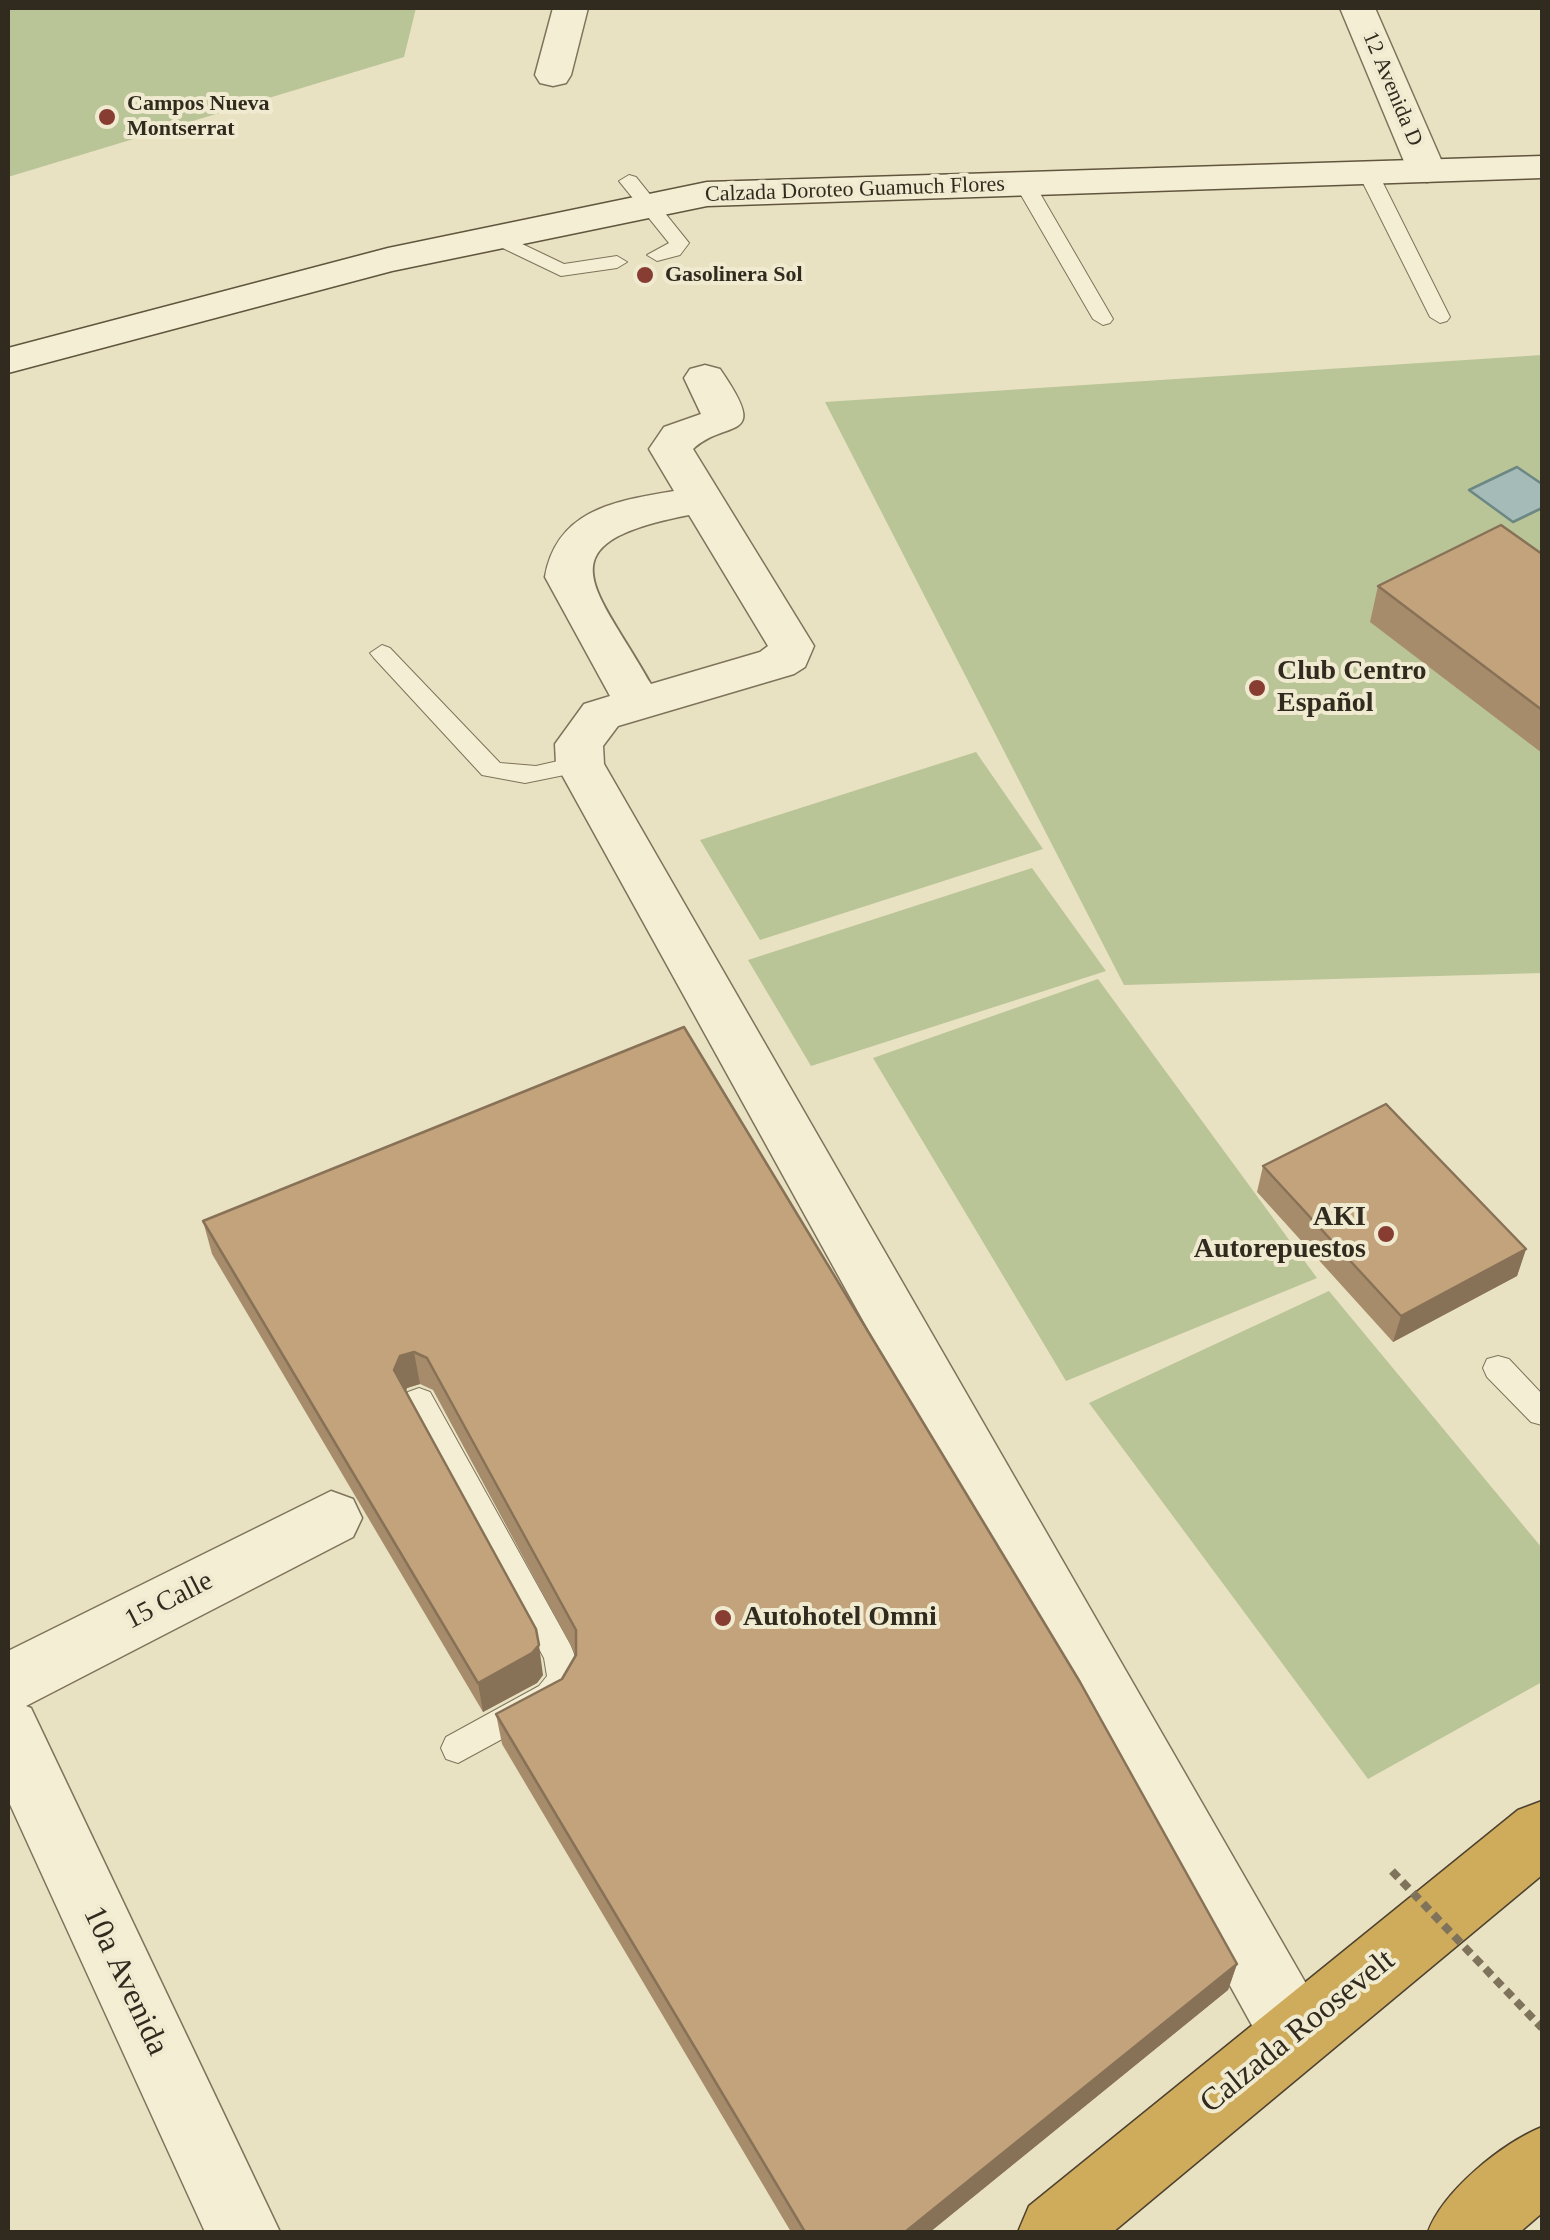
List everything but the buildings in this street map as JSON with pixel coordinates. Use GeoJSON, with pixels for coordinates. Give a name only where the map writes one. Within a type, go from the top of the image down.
{"type":"FeatureCollection","features":[{"type":"Feature","properties":{"kind":"highway","name":"Calzada Roosevelt"},"geometry":{"type":"LineString","coordinates":[[1055,2232],[1542,1833]]}},
{"type":"Feature","properties":{"kind":"highway"},"geometry":{"type":"LineString","coordinates":[[1465,2232],[1542,2164]]}},
{"type":"Feature","properties":{"kind":"main road"},"geometry":{"type":"LineString","coordinates":[[554,75],[570,8]]}},
{"type":"Feature","properties":{"kind":"main road","name":"12 Avenida D"},"geometry":{"type":"LineString","coordinates":[[1356,8],[1422,160]]}},
{"type":"Feature","properties":{"kind":"main road","name":"Calzada Doroteo Guamuch Flores"},"geometry":{"type":"LineString","coordinates":[[8,361],[417,240],[495,236],[638,193],[1368,173],[1422,160],[1542,144]]}},
{"type":"Feature","properties":{"kind":"main road","name":"Calzada Doroteo Guamuch Flores"},"geometry":{"type":"LineString","coordinates":[[8,334],[417,240],[768,166],[1422,160],[1542,167]]}},
{"type":"Feature","properties":{"kind":"main road"},"geometry":{"type":"LineString","coordinates":[[704,378],[722,412],[721,421],[679,436],[671,449],[791,646],[788,656],[777,663],[600,715],[579,744],[580,764],[1295,2032]]}},
{"type":"Feature","properties":{"kind":"main road"},"geometry":{"type":"LineString","coordinates":[[637,702],[568,577],[568,558],[576,541],[597,524],[701,499]]}},
{"type":"Feature","properties":{"kind":"main road","name":"15 Calle"},"geometry":{"type":"LineString","coordinates":[[8,1683],[331,1518]]}},
{"type":"Feature","properties":{"kind":"main road","name":"10a Avenida"},"geometry":{"type":"LineString","coordinates":[[8,1729],[243,2232]]}},
{"type":"Feature","properties":{"kind":"lane"},"geometry":{"type":"LineString","coordinates":[[1368,173],[1440,317]]}},
{"type":"Feature","properties":{"kind":"lane"},"geometry":{"type":"LineString","coordinates":[[1024,183],[1102,319]]}},
{"type":"Feature","properties":{"kind":"lane"},"geometry":{"type":"LineString","coordinates":[[638,193],[678,242],[679,247],[657,255]]}},
{"type":"Feature","properties":{"kind":"lane"},"geometry":{"type":"LineString","coordinates":[[495,236],[561,270],[617,262]]}},
{"type":"Feature","properties":{"kind":"lane"},"geometry":{"type":"LineString","coordinates":[[382,653],[492,769],[525,777],[580,764]]}},
{"type":"Feature","properties":{"kind":"lane"},"geometry":{"type":"LineString","coordinates":[[1498,1368],[1542,1412]]}},
{"type":"Feature","properties":{"kind":"lane"},"geometry":{"type":"LineString","coordinates":[[419,1401],[560,1654],[565,1671],[562,1685],[551,1696],[458,1748]]}},
{"type":"Feature","properties":{"kind":"path"},"geometry":{"type":"LineString","coordinates":[[1392,1871],[1542,2028]]}},
{"type":"Feature","properties":{"kind":"green space","name":"Campos Nueva Montserrat"},"geometry":{"type":"Polygon","coordinates":[[[8,8],[416,8],[404,57],[8,177],[8,8]]]}},
{"type":"Feature","properties":{"kind":"green space","name":"Club Centro Español"},"geometry":{"type":"Polygon","coordinates":[[[1542,355],[1542,973],[1124,985],[825,402],[1542,355]]]}},
{"type":"Feature","properties":{"kind":"green space"},"geometry":{"type":"Polygon","coordinates":[[[976,752],[1043,849],[760,940],[700,840],[976,752]]]}},
{"type":"Feature","properties":{"kind":"green space"},"geometry":{"type":"Polygon","coordinates":[[[1032,868],[1106,971],[811,1066],[748,960],[1032,868]]]}},
{"type":"Feature","properties":{"kind":"green space"},"geometry":{"type":"Polygon","coordinates":[[[1098,979],[1317,1278],[1066,1381],[873,1058],[1098,979]]]}},
{"type":"Feature","properties":{"kind":"green space"},"geometry":{"type":"Polygon","coordinates":[[[1329,1291],[1542,1548],[1542,1682],[1368,1779],[1089,1403],[1329,1291]]]}},
{"type":"Feature","properties":{"kind":"water"},"geometry":{"type":"Polygon","coordinates":[[[1517,467],[1542,484],[1542,508],[1513,522],[1469,490],[1517,467]]]}},
{"type":"Feature","properties":{"kind":"place","name":"Campos Nueva Montserrat"},"geometry":{"type":"Point","coordinates":[107,117]}},
{"type":"Feature","properties":{"kind":"place","name":"Gasolinera Sol"},"geometry":{"type":"Point","coordinates":[645,275]}},
{"type":"Feature","properties":{"kind":"place","name":"Club Centro Español"},"geometry":{"type":"Point","coordinates":[1257,688]}},
{"type":"Feature","properties":{"kind":"place","name":"AKI Autorepuestos"},"geometry":{"type":"Point","coordinates":[1386,1234]}},
{"type":"Feature","properties":{"kind":"place","name":"Autohotel Omni"},"geometry":{"type":"Point","coordinates":[723,1618]}}]}
